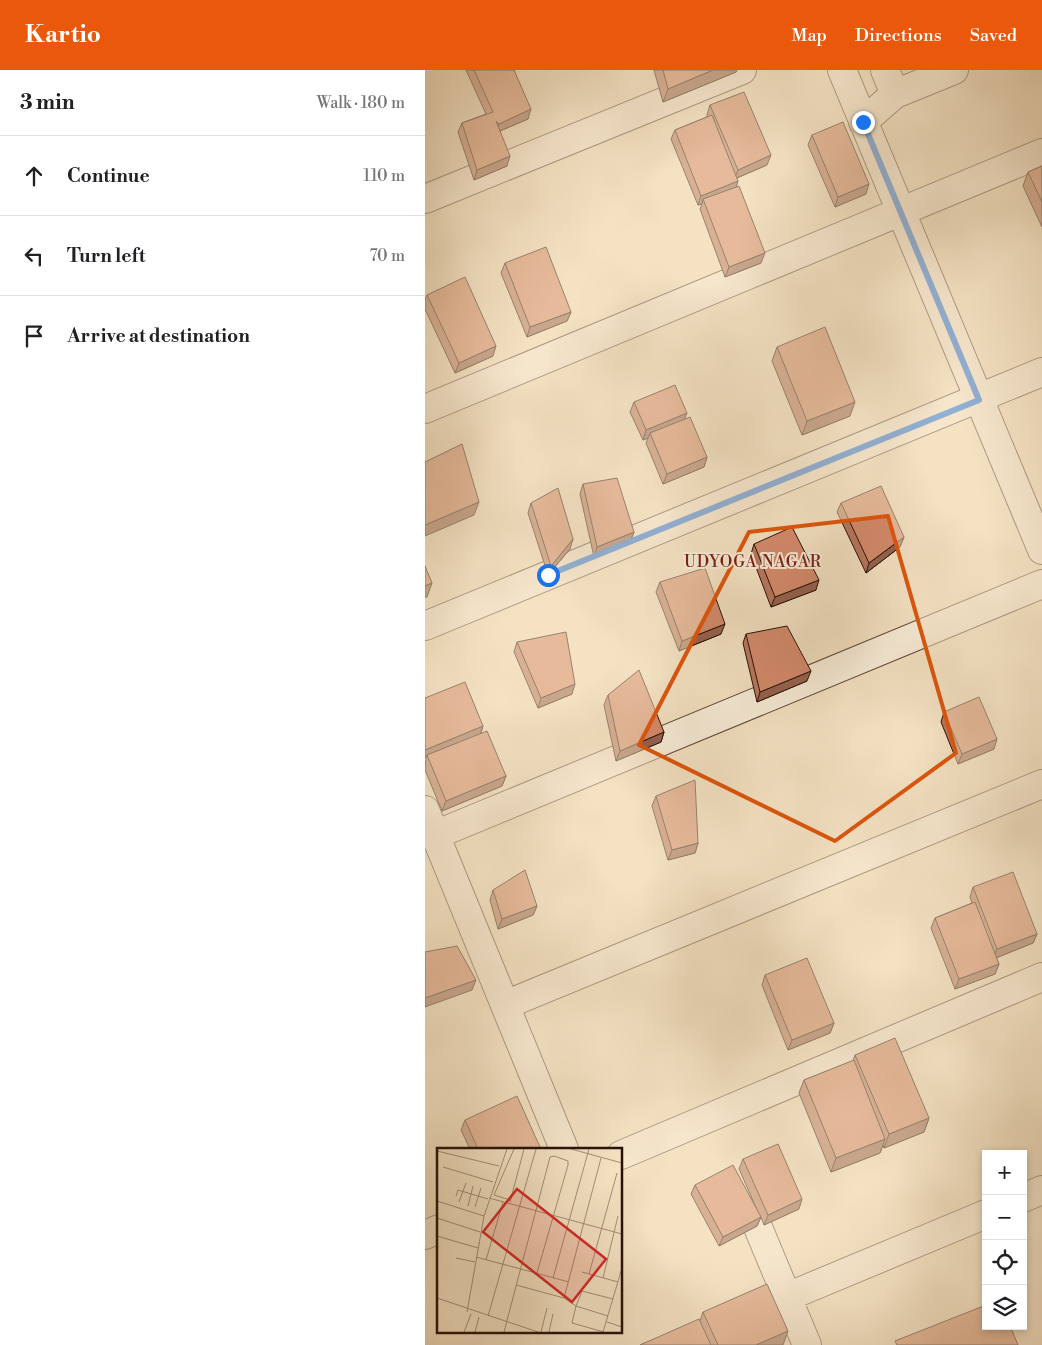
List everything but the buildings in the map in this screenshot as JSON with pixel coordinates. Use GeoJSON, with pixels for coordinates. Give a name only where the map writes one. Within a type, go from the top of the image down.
{"type":"FeatureCollection","features":[{"type":"Feature","properties":{"kind":"street"},"geometry":{"type":"LineString","coordinates":[[425,200],[742,70]]}},
{"type":"Feature","properties":{"kind":"street"},"geometry":{"type":"LineString","coordinates":[[842,70],[1042,550]]}},
{"type":"Feature","properties":{"kind":"street"},"geometry":{"type":"LineString","coordinates":[[863,122],[890,82],[954,70]]}},
{"type":"Feature","properties":{"kind":"street"},"geometry":{"type":"LineString","coordinates":[[425,409],[1042,153]]}},
{"type":"Feature","properties":{"kind":"street"},"geometry":{"type":"LineString","coordinates":[[425,626],[979,400],[1042,372]]}},
{"type":"Feature","properties":{"kind":"street"},"geometry":{"type":"LineString","coordinates":[[435,835],[1042,584]]}},
{"type":"Feature","properties":{"kind":"street"},"geometry":{"type":"LineString","coordinates":[[505,1005],[1042,784]]}},
{"type":"Feature","properties":{"kind":"street"},"geometry":{"type":"LineString","coordinates":[[425,810],[564,1148]]}},
{"type":"Feature","properties":{"kind":"street"},"geometry":{"type":"LineString","coordinates":[[623,1154],[1042,977]]}},
{"type":"Feature","properties":{"kind":"street"},"geometry":{"type":"LineString","coordinates":[[1027,1196],[1042,1190]]}},
{"type":"Feature","properties":{"kind":"street"},"geometry":{"type":"LineString","coordinates":[[787,1297],[982,1216]]}},
{"type":"Feature","properties":{"kind":"street"},"geometry":{"type":"LineString","coordinates":[[757,1225],[807,1345]]}},
{"type":"Feature","properties":{"kind":"street"},"geometry":{"type":"LineString","coordinates":[[425,1235],[437,1230]]}},
{"type":"Feature","properties":{"kind":"highlighted area"},"geometry":{"type":"Polygon","coordinates":[[[888,516],[956,753],[835,841],[639,745],[749,532],[888,516]]]}},
{"type":"Feature","properties":{"kind":"district","name":"UDYOGA NAGAR"},"geometry":{"type":"Point","coordinates":[753,561]}},
{"type":"Feature","properties":{"kind":"route"},"geometry":{"type":"LineString","coordinates":[[548,575],[979,400],[863,122]]}}]}
